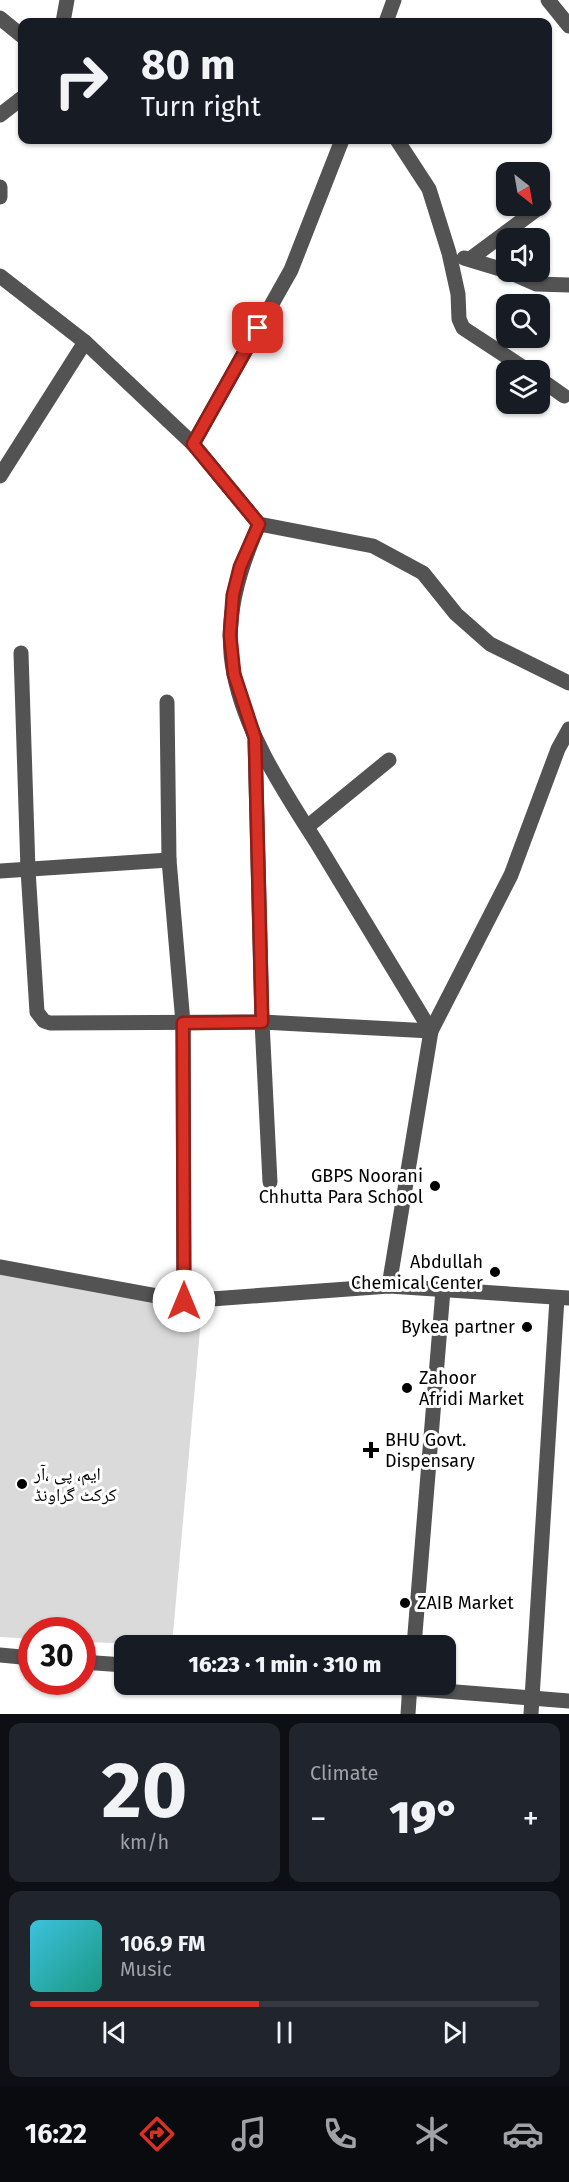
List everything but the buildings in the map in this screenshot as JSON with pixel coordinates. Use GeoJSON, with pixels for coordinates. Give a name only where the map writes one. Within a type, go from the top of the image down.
{"type":"FeatureCollection","features":[{"type":"Feature","properties":{"kind":"street"},"geometry":{"type":"LineString","coordinates":[[64,18],[67,0]]}},
{"type":"Feature","properties":{"kind":"street"},"geometry":{"type":"LineString","coordinates":[[548,0],[569,26]]}},
{"type":"Feature","properties":{"kind":"street"},"geometry":{"type":"LineString","coordinates":[[0,18],[18,33]]}},
{"type":"Feature","properties":{"kind":"street"},"geometry":{"type":"LineString","coordinates":[[0,115],[18,102]]}},
{"type":"Feature","properties":{"kind":"street"},"geometry":{"type":"LineString","coordinates":[[193,444],[291,270],[340,144]]}},
{"type":"Feature","properties":{"kind":"street"},"geometry":{"type":"LineString","coordinates":[[400,144],[429,189],[449,254],[458,294],[459,319],[463,328],[511,360]]}},
{"type":"Feature","properties":{"kind":"street"},"geometry":{"type":"LineString","coordinates":[[0,187],[0,197]]}},
{"type":"Feature","properties":{"kind":"street"},"geometry":{"type":"LineString","coordinates":[[470,259],[528,216]]}},
{"type":"Feature","properties":{"kind":"street"},"geometry":{"type":"LineString","coordinates":[[449,254],[496,267]]}},
{"type":"Feature","properties":{"kind":"street"},"geometry":{"type":"LineString","coordinates":[[0,276],[85,342],[193,444],[259,524],[373,546],[423,573],[456,614],[490,644],[569,683]]}},
{"type":"Feature","properties":{"kind":"street"},"geometry":{"type":"LineString","coordinates":[[532,282],[569,285]]}},
{"type":"Feature","properties":{"kind":"street"},"geometry":{"type":"LineString","coordinates":[[0,476],[85,342]]}},
{"type":"Feature","properties":{"kind":"street"},"geometry":{"type":"LineString","coordinates":[[550,387],[564,396]]}},
{"type":"Feature","properties":{"kind":"street"},"geometry":{"type":"LineString","coordinates":[[259,524],[240,567],[233,595],[230,635],[234,674],[255,738],[431,1031]]}},
{"type":"Feature","properties":{"kind":"street"},"geometry":{"type":"LineString","coordinates":[[21,653],[28,870],[37,1012],[40,1018],[56,1024],[262,1022],[431,1031]]}},
{"type":"Feature","properties":{"kind":"street"},"geometry":{"type":"LineString","coordinates":[[167,702],[169,860],[183,1023],[184,1301]]}},
{"type":"Feature","properties":{"kind":"street"},"geometry":{"type":"LineString","coordinates":[[389,1286],[431,1031],[511,875],[558,749],[569,729]]}},
{"type":"Feature","properties":{"kind":"street"},"geometry":{"type":"LineString","coordinates":[[255,738],[262,1022],[270,1182]]}},
{"type":"Feature","properties":{"kind":"street"},"geometry":{"type":"LineString","coordinates":[[307,827],[389,760]]}},
{"type":"Feature","properties":{"kind":"street"},"geometry":{"type":"LineString","coordinates":[[0,871],[169,860]]}},
{"type":"Feature","properties":{"kind":"street"},"geometry":{"type":"LineString","coordinates":[[0,1267],[184,1301],[389,1286],[563,1298],[531,1706]]}},
{"type":"Feature","properties":{"kind":"street"},"geometry":{"type":"LineString","coordinates":[[415,1635],[443,1290]]}},
{"type":"Feature","properties":{"kind":"street"},"geometry":{"type":"LineString","coordinates":[[0,1655],[18,1657]]}},
{"type":"Feature","properties":{"kind":"street"},"geometry":{"type":"LineString","coordinates":[[96,1663],[114,1664]]}},
{"type":"Feature","properties":{"kind":"street"},"geometry":{"type":"LineString","coordinates":[[456,1694],[531,1706],[569,1701]]}},
{"type":"Feature","properties":{"kind":"street"},"geometry":{"type":"LineString","coordinates":[[408,1714],[409,1695]]}},
{"type":"Feature","properties":{"kind":"shaded area"},"geometry":{"type":"Polygon","coordinates":[[[0,1272],[203,1296],[173,1635],[114,1635],[114,1643],[96,1642],[96,1617],[18,1617],[18,1638],[0,1637],[0,1272]]]}},
{"type":"Feature","properties":{"kind":"place","name":"GBPS Noorani Chhutta Para School"},"geometry":{"type":"Point","coordinates":[435,1186]}},
{"type":"Feature","properties":{"kind":"place","name":"Abdullah Chemical Center"},"geometry":{"type":"Point","coordinates":[495,1272]}},
{"type":"Feature","properties":{"kind":"place","name":"Bykea partner"},"geometry":{"type":"Point","coordinates":[527,1327]}},
{"type":"Feature","properties":{"kind":"place","name":"Zahoor Afridi Market"},"geometry":{"type":"Point","coordinates":[407,1388]}},
{"type":"Feature","properties":{"kind":"place","name":"BHU Govt. Dispensary"},"geometry":{"type":"Point","coordinates":[371,1450]}},
{"type":"Feature","properties":{"kind":"place","name":"ایم، پی ،آر کرکٹ گراونڈ"},"geometry":{"type":"Point","coordinates":[22,1484]}},
{"type":"Feature","properties":{"kind":"place","name":"ZAIB Market"},"geometry":{"type":"Point","coordinates":[405,1603]}},
{"type":"Feature","properties":{"kind":"route"},"geometry":{"type":"LineString","coordinates":[[184,1301],[183,1023],[262,1022],[255,738],[234,674],[230,635],[233,595],[240,567],[259,524],[193,444],[258,328]]}}]}
